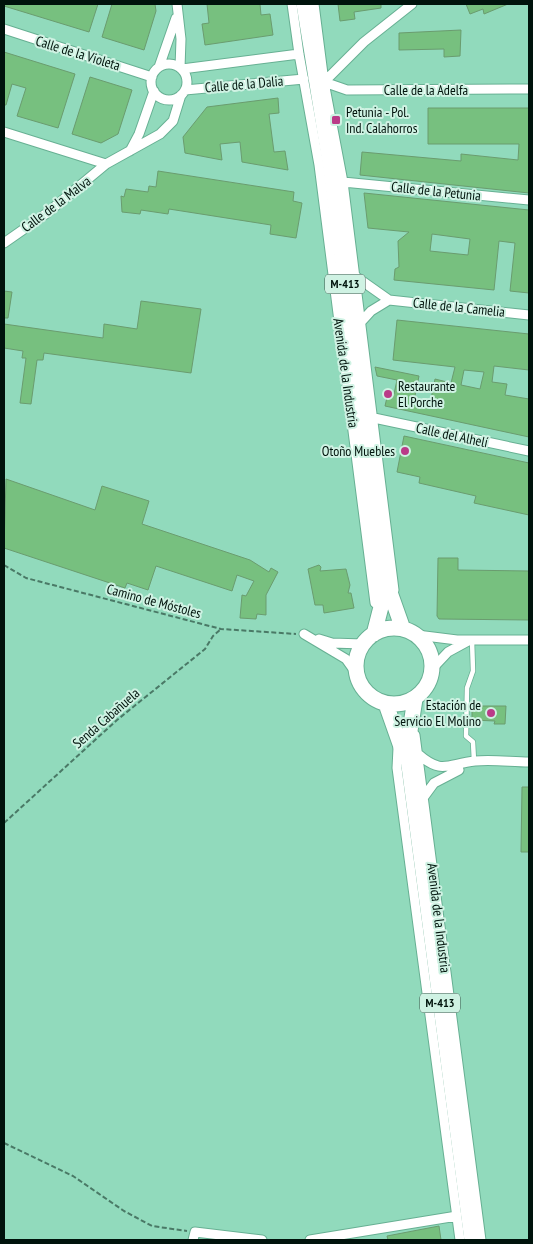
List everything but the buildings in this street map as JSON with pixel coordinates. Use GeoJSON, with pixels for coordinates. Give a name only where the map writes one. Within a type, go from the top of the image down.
{"type":"FeatureCollection","features":[{"type":"Feature","properties":{"kind":"main road","name":"Avenida de la Industria"},"geometry":{"type":"LineString","coordinates":[[304,4],[330,162],[381,566],[382,603],[371,634]]}},
{"type":"Feature","properties":{"kind":"main road","name":"Avenida de la Industria"},"geometry":{"type":"LineString","coordinates":[[381,566],[396,608],[410,632]]}},
{"type":"Feature","properties":{"kind":"main road"},"geometry":{"type":"LineString","coordinates":[[371,634],[388,628],[410,632]]}},
{"type":"Feature","properties":{"kind":"main road","name":"M-413"},"geometry":{"type":"LineString","coordinates":[[410,632],[427,646],[432,660],[432,668],[426,689],[415,699]]}},
{"type":"Feature","properties":{"kind":"main road","name":"M-413"},"geometry":{"type":"LineString","coordinates":[[356,673],[357,658],[371,634]]}},
{"type":"Feature","properties":{"kind":"main road"},"geometry":{"type":"LineString","coordinates":[[356,673],[362,687],[372,698],[386,704],[401,705],[415,699]]}},
{"type":"Feature","properties":{"kind":"main road","name":"Avenida de la Industria"},"geometry":{"type":"LineString","coordinates":[[415,699],[408,737],[413,760],[472,1240]]}},
{"type":"Feature","properties":{"kind":"main road","name":"Avenida de la Industria"},"geometry":{"type":"LineString","coordinates":[[386,704],[398,740],[413,760]]}},
{"type":"Feature","properties":{"kind":"street","name":"Avenida de la Industria"},"geometry":{"type":"LineString","coordinates":[[292,4],[318,165],[370,548],[371,634]]}},
{"type":"Feature","properties":{"kind":"street","name":"Avenida de la Industria"},"geometry":{"type":"LineString","coordinates":[[314,4],[324,82],[343,182],[374,418],[396,608]]}},
{"type":"Feature","properties":{"kind":"street"},"geometry":{"type":"LineString","coordinates":[[324,82],[364,42],[412,4]]}},
{"type":"Feature","properties":{"kind":"street"},"geometry":{"type":"LineString","coordinates":[[130,151],[139,134],[154,91],[152,77],[169,46],[177,8]]}},
{"type":"Feature","properties":{"kind":"street"},"geometry":{"type":"LineString","coordinates":[[4,132],[106,164],[144,145],[160,134],[173,121],[183,93],[186,76],[181,68],[177,8]]}},
{"type":"Feature","properties":{"kind":"street","name":"Calle de la Violeta"},"geometry":{"type":"LineString","coordinates":[[4,29],[152,77]]}},
{"type":"Feature","properties":{"kind":"street","name":"Calle de la Dalia"},"geometry":{"type":"LineString","coordinates":[[181,68],[299,54]]}},
{"type":"Feature","properties":{"kind":"street"},"geometry":{"type":"LineString","coordinates":[[159,67],[167,64],[181,68]]}},
{"type":"Feature","properties":{"kind":"street","name":"Calle de la Dalia"},"geometry":{"type":"LineString","coordinates":[[183,93],[304,79]]}},
{"type":"Feature","properties":{"kind":"street","name":"Calle de la Adelfa"},"geometry":{"type":"LineString","coordinates":[[324,82],[347,90],[529,89]]}},
{"type":"Feature","properties":{"kind":"street"},"geometry":{"type":"LineString","coordinates":[[154,91],[162,98],[168,100],[183,93]]}},
{"type":"Feature","properties":{"kind":"street","name":"Calle de la Malva"},"geometry":{"type":"LineString","coordinates":[[4,243],[47,213],[106,164]]}},
{"type":"Feature","properties":{"kind":"street","name":"Calle de la Petunia"},"geometry":{"type":"LineString","coordinates":[[343,182],[529,200]]}},
{"type":"Feature","properties":{"kind":"street","name":"Calle de la Camelia"},"geometry":{"type":"LineString","coordinates":[[355,276],[389,300],[529,315]]}},
{"type":"Feature","properties":{"kind":"street"},"geometry":{"type":"LineString","coordinates":[[361,322],[371,311],[389,300]]}},
{"type":"Feature","properties":{"kind":"street","name":"Calle del Alhelí"},"geometry":{"type":"LineString","coordinates":[[374,418],[529,451]]}},
{"type":"Feature","properties":{"kind":"street"},"geometry":{"type":"LineString","coordinates":[[410,632],[457,640],[529,640]]}},
{"type":"Feature","properties":{"kind":"street"},"geometry":{"type":"LineString","coordinates":[[304,634],[332,643],[371,634]]}},
{"type":"Feature","properties":{"kind":"street"},"geometry":{"type":"LineString","coordinates":[[304,634],[346,659],[356,673]]}},
{"type":"Feature","properties":{"kind":"street"},"geometry":{"type":"LineString","coordinates":[[432,668],[448,652],[472,639]]}},
{"type":"Feature","properties":{"kind":"street","name":"Avenida de la Industria"},"geometry":{"type":"LineString","coordinates":[[398,740],[397,768],[460,1240]]}},
{"type":"Feature","properties":{"kind":"street","name":"Avenida de la Industria"},"geometry":{"type":"LineString","coordinates":[[413,760],[423,798],[481,1240]]}},
{"type":"Feature","properties":{"kind":"street"},"geometry":{"type":"LineString","coordinates":[[413,760],[449,768],[474,761],[529,762]]}},
{"type":"Feature","properties":{"kind":"street"},"geometry":{"type":"LineString","coordinates":[[423,798],[434,783],[474,761]]}},
{"type":"Feature","properties":{"kind":"street"},"geometry":{"type":"LineString","coordinates":[[310,1240],[457,1216]]}},
{"type":"Feature","properties":{"kind":"street"},"geometry":{"type":"LineString","coordinates":[[194,1236],[262,1240]]}},
{"type":"Feature","properties":{"kind":"lane"},"geometry":{"type":"LineString","coordinates":[[472,639],[473,671],[467,688],[466,736],[473,742],[474,761]]}},
{"type":"Feature","properties":{"kind":"path","name":"Camino de Móstoles"},"geometry":{"type":"LineString","coordinates":[[4,565],[26,578],[221,629],[304,634]]}},
{"type":"Feature","properties":{"kind":"path","name":"Senda Cabañuela"},"geometry":{"type":"LineString","coordinates":[[4,824],[117,720],[205,649],[212,636],[221,629]]}},
{"type":"Feature","properties":{"kind":"path"},"geometry":{"type":"LineString","coordinates":[[4,1143],[73,1176],[124,1212],[152,1226],[194,1236]]}},
{"type":"Feature","properties":{"kind":"place","name":"Petunia - Pol. Ind. Calahorros"},"geometry":{"type":"Point","coordinates":[336,120]}},
{"type":"Feature","properties":{"kind":"place","name":"Restaurante El Porche"},"geometry":{"type":"Point","coordinates":[388,394]}},
{"type":"Feature","properties":{"kind":"place","name":"Otoño Muebles"},"geometry":{"type":"Point","coordinates":[405,451]}},
{"type":"Feature","properties":{"kind":"place","name":"Estación de Servicio El Molino"},"geometry":{"type":"Point","coordinates":[491,713]}}]}
